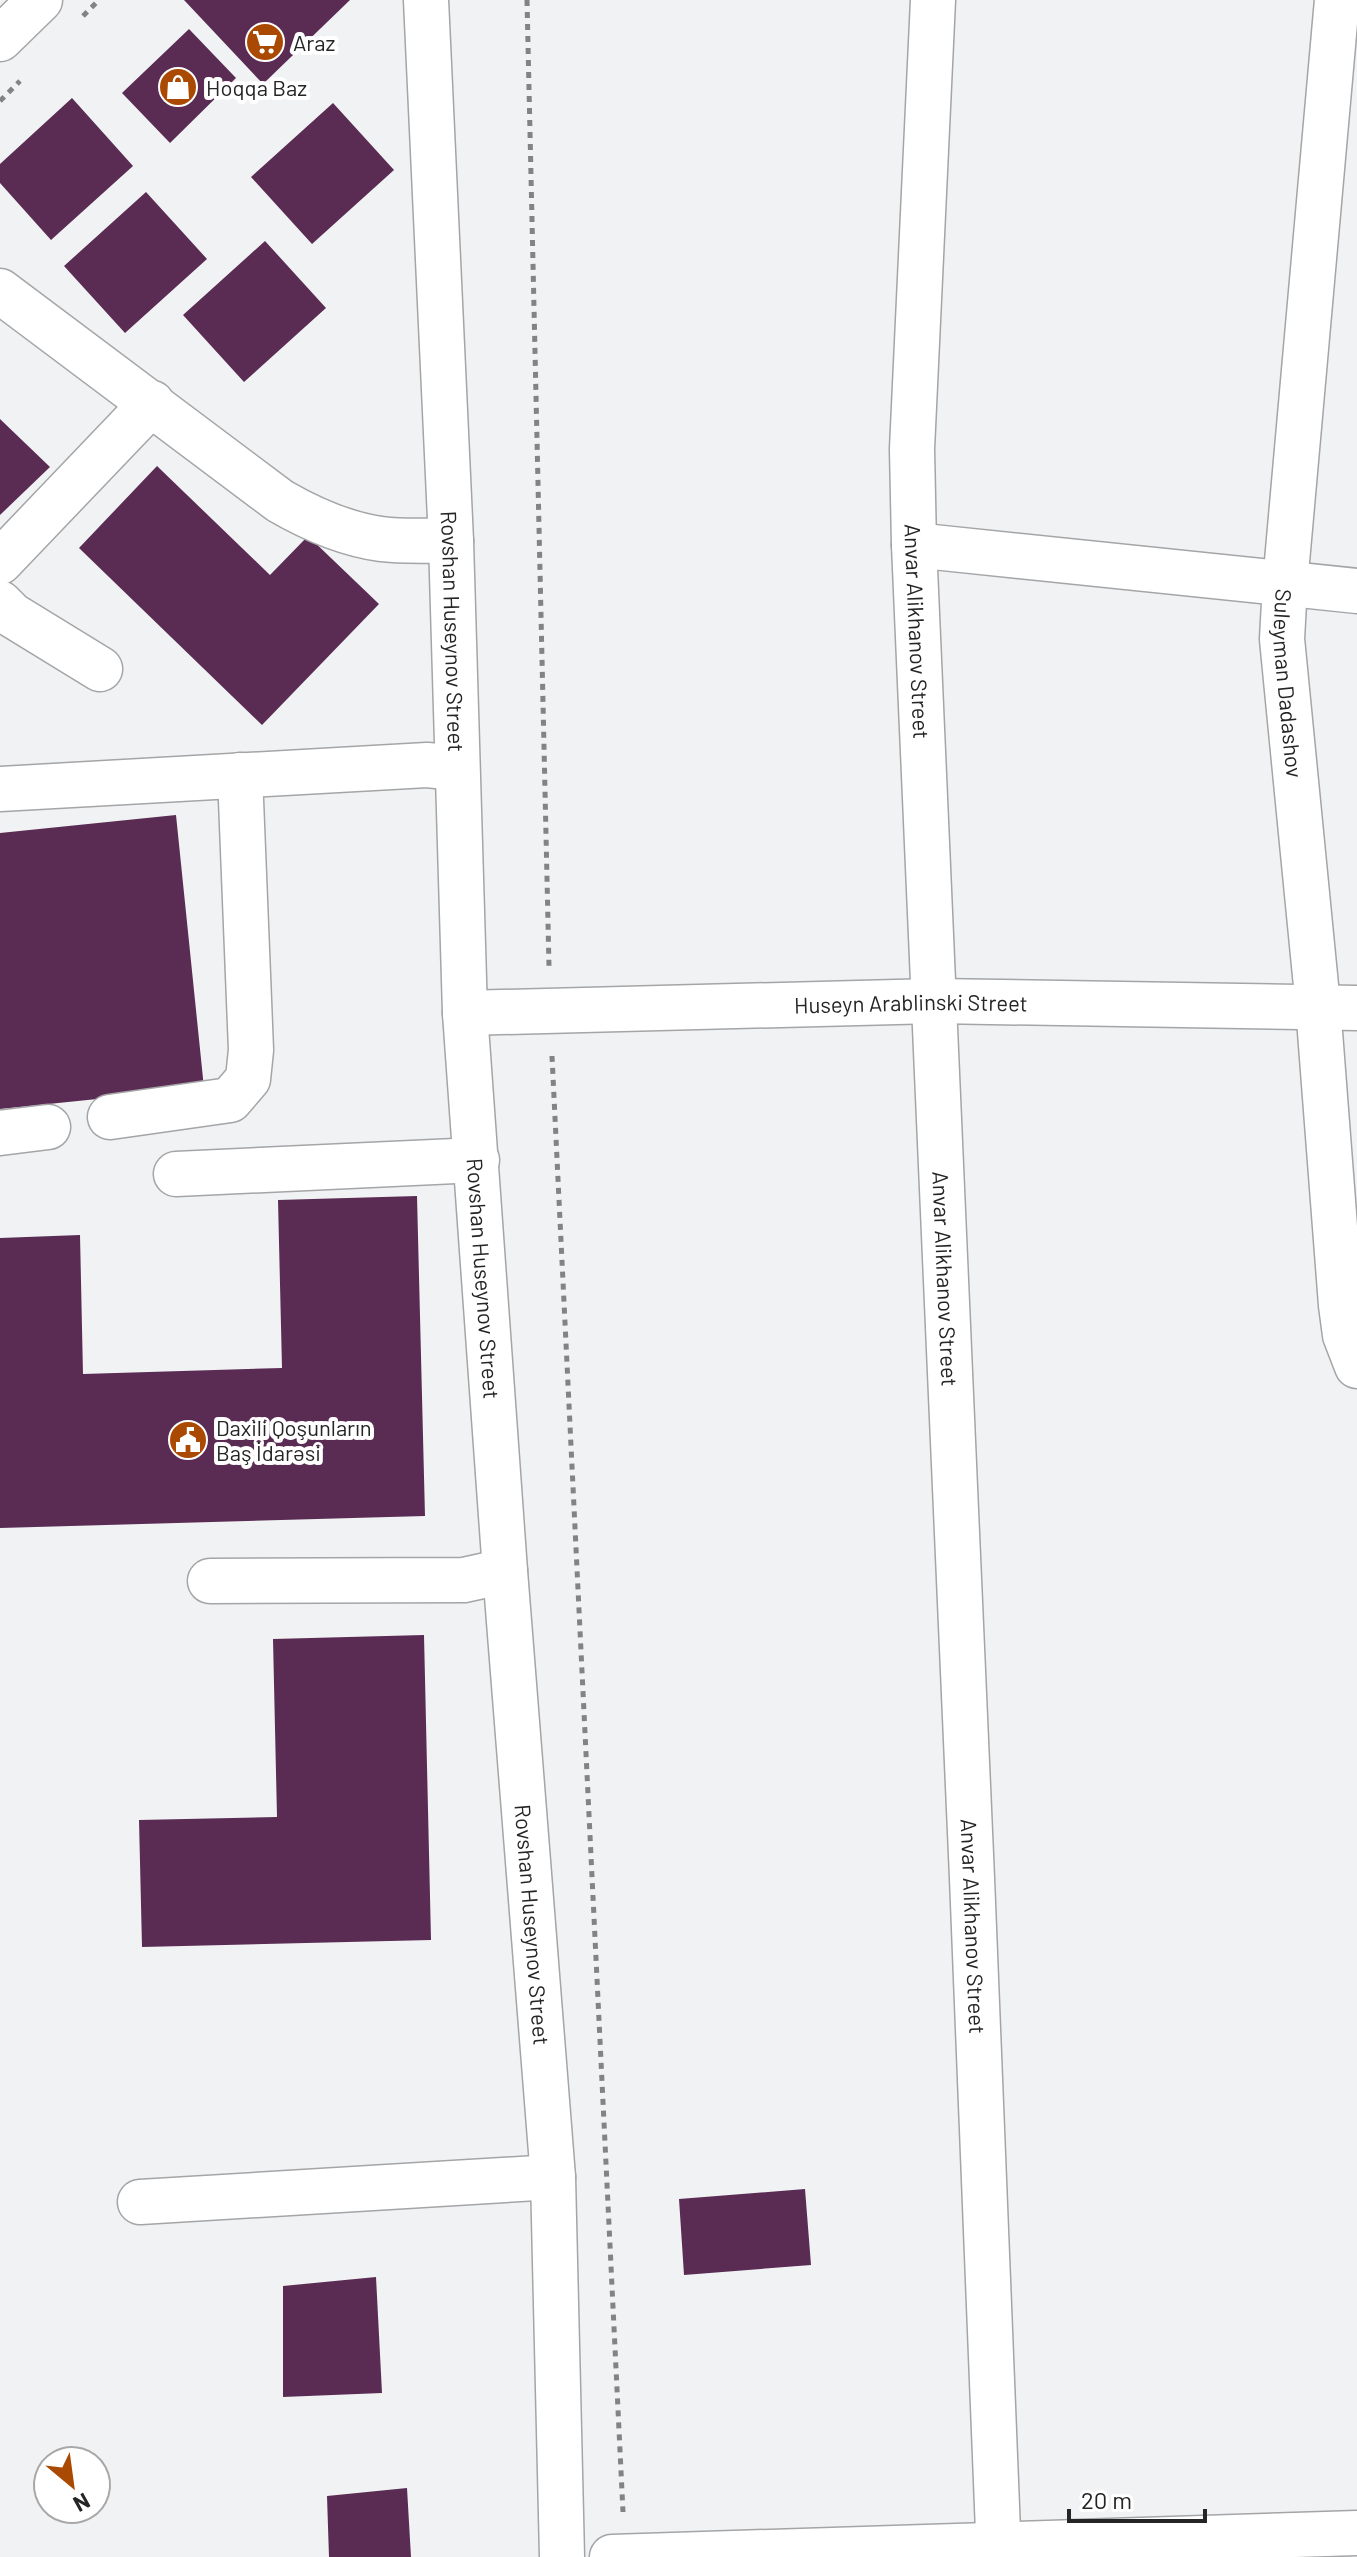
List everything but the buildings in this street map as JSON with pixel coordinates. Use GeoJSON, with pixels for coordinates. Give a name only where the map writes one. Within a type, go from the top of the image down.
{"type":"FeatureCollection","features":[{"type":"Feature","properties":{"kind":"street"},"geometry":{"type":"LineString","coordinates":[[0,39],[40,0]]}},
{"type":"Feature","properties":{"kind":"street","name":"Rovshan Huseynov Street"},"geometry":{"type":"LineString","coordinates":[[426,0],[451,541],[465,1013],[553,2177],[562,2557]]}},
{"type":"Feature","properties":{"kind":"street","name":"Anvar Alikhanov Street"},"geometry":{"type":"LineString","coordinates":[[933,0],[912,449],[914,545],[998,2551]]}},
{"type":"Feature","properties":{"kind":"street","name":"Suleyman Dadashov"},"geometry":{"type":"LineString","coordinates":[[1337,0],[1282,639],[1338,1007],[1341,1305],[1345,1335],[1357,1366]]}},
{"type":"Feature","properties":{"kind":"street"},"geometry":{"type":"LineString","coordinates":[[0,291],[280,501],[306,516],[382,540],[451,541]]}},
{"type":"Feature","properties":{"kind":"street"},"geometry":{"type":"LineString","coordinates":[[0,562],[152,403]]}},
{"type":"Feature","properties":{"kind":"street"},"geometry":{"type":"LineString","coordinates":[[914,545],[1357,591]]}},
{"type":"Feature","properties":{"kind":"street"},"geometry":{"type":"LineString","coordinates":[[0,603],[12,615],[100,669]]}},
{"type":"Feature","properties":{"kind":"street"},"geometry":{"type":"LineString","coordinates":[[0,789],[427,765],[457,768]]}},
{"type":"Feature","properties":{"kind":"street"},"geometry":{"type":"LineString","coordinates":[[110,1117],[230,1100],[248,1079],[251,1050],[240,775]]}},
{"type":"Feature","properties":{"kind":"street","name":"Huseyn Arablinski Street"},"geometry":{"type":"LineString","coordinates":[[465,1013],[935,1001],[1338,1007]]}},
{"type":"Feature","properties":{"kind":"street"},"geometry":{"type":"LineString","coordinates":[[0,1133],[48,1127]]}},
{"type":"Feature","properties":{"kind":"street"},"geometry":{"type":"LineString","coordinates":[[176,1174],[477,1160]]}},
{"type":"Feature","properties":{"kind":"street"},"geometry":{"type":"LineString","coordinates":[[210,1581],[464,1580],[505,1571]]}},
{"type":"Feature","properties":{"kind":"street"},"geometry":{"type":"LineString","coordinates":[[140,2202],[553,2177]]}},
{"type":"Feature","properties":{"kind":"street"},"geometry":{"type":"LineString","coordinates":[[612,2557],[998,2551],[1356,2522]]}},
{"type":"Feature","properties":{"kind":"path"},"geometry":{"type":"LineString","coordinates":[[527,0],[549,1009],[625,2557]]}},
{"type":"Feature","properties":{"kind":"place","name":"Araz"},"geometry":{"type":"Point","coordinates":[265,42]}},
{"type":"Feature","properties":{"kind":"place","name":"Hoqqa Baz"},"geometry":{"type":"Point","coordinates":[178,87]}},
{"type":"Feature","properties":{"kind":"place","name":"Daxili Qoşunların Baş İdarəsi"},"geometry":{"type":"Point","coordinates":[188,1440]}}]}
